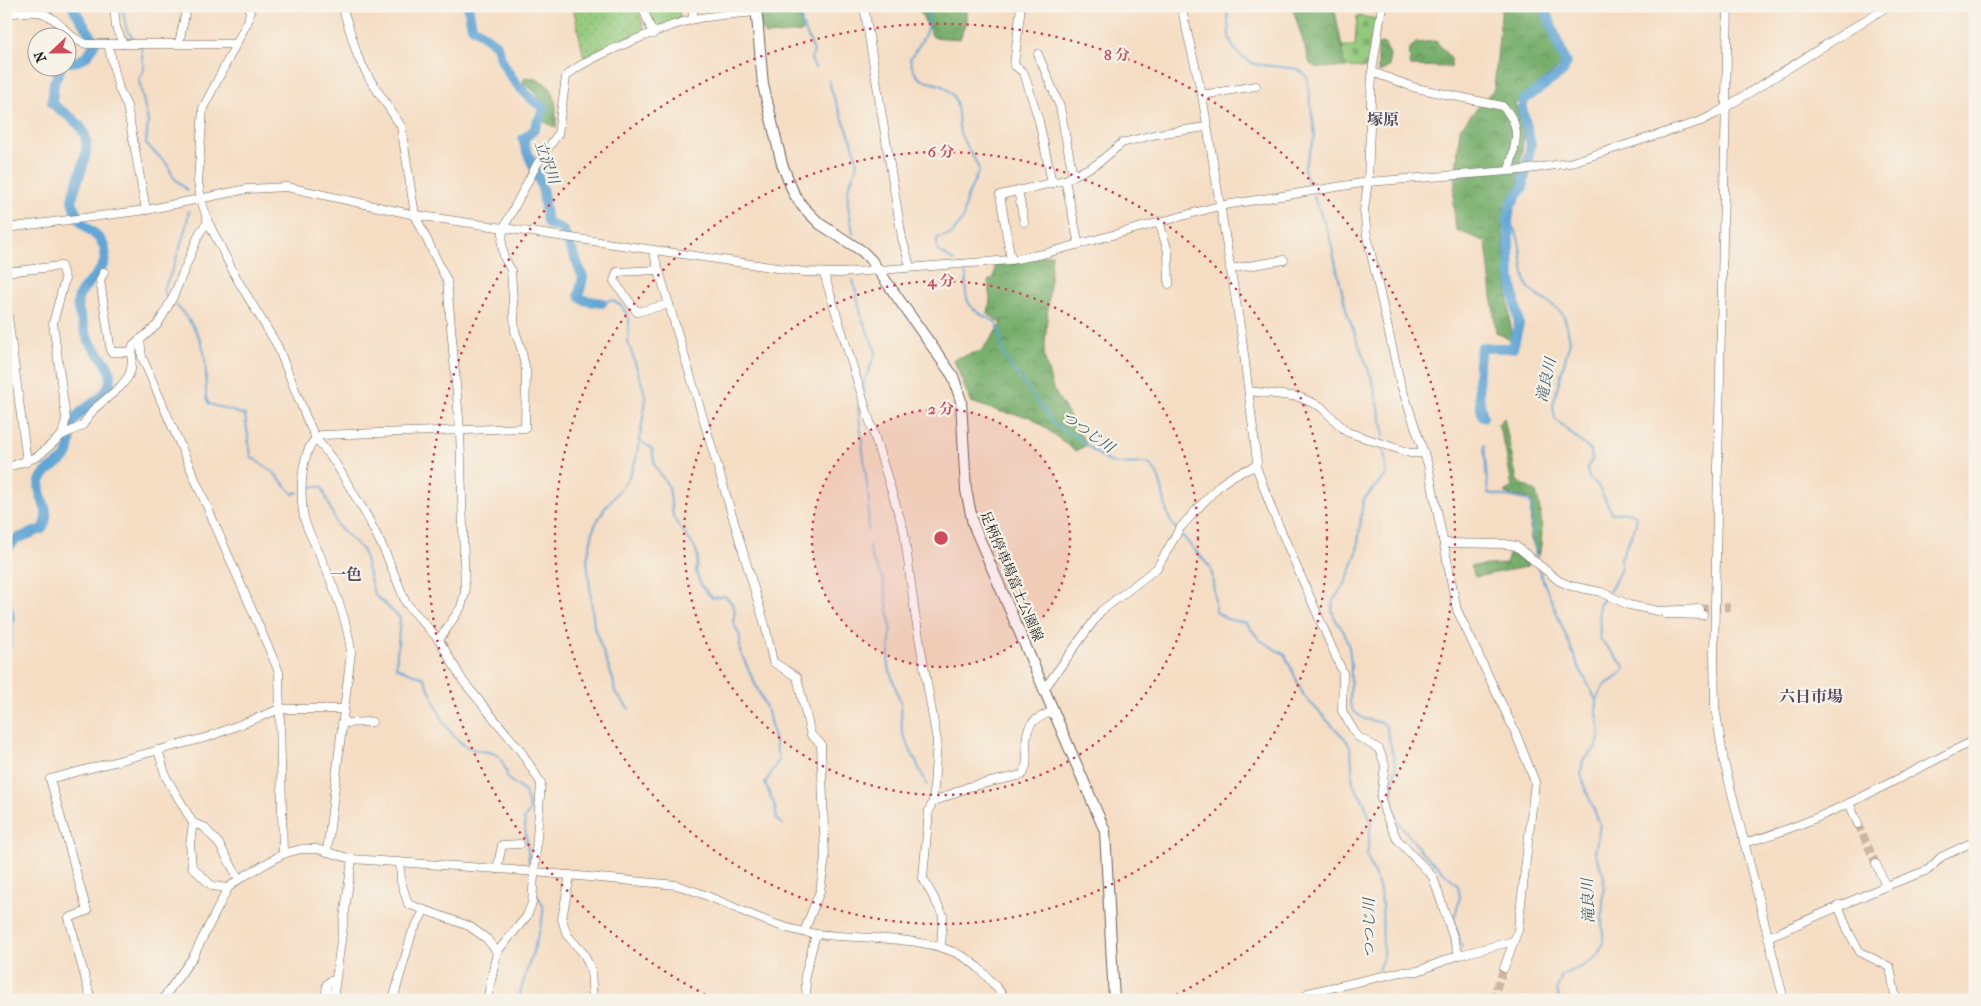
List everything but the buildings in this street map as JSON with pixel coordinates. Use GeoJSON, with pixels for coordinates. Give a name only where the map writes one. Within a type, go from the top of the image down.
{"type":"FeatureCollection","features":[{"type":"Feature","properties":{"kind":"main road","name":"足柄停車場富士公園線"},"geometry":{"type":"LineString","coordinates":[[756,9],[763,85],[787,180],[810,216],[862,251],[879,268],[953,376],[961,401],[966,490],[973,524],[1045,688],[1105,832],[1114,1000]]}},
{"type":"Feature","properties":{"kind":"street"},"geometry":{"type":"LineString","coordinates":[[114,6],[116,28],[123,44]]}},
{"type":"Feature","properties":{"kind":"street"},"geometry":{"type":"LineString","coordinates":[[179,43],[187,6]]}},
{"type":"Feature","properties":{"kind":"street"},"geometry":{"type":"LineString","coordinates":[[251,6],[248,21],[203,108],[198,182],[208,222],[237,279],[277,345],[316,438],[336,464],[367,516],[386,554],[406,603],[439,640],[462,681],[520,750],[541,783],[533,895],[526,916],[497,952],[487,1000]]}},
{"type":"Feature","properties":{"kind":"street"},"geometry":{"type":"LineString","coordinates":[[342,6],[358,56],[369,78],[402,126],[414,215],[447,281],[460,430],[464,593],[462,607],[439,640]]}},
{"type":"Feature","properties":{"kind":"street"},"geometry":{"type":"LineString","coordinates":[[642,6],[652,34]]}},
{"type":"Feature","properties":{"kind":"street"},"geometry":{"type":"LineString","coordinates":[[693,6],[693,19]]}},
{"type":"Feature","properties":{"kind":"street"},"geometry":{"type":"LineString","coordinates":[[864,6],[902,238],[910,266]]}},
{"type":"Feature","properties":{"kind":"street"},"geometry":{"type":"LineString","coordinates":[[1021,6],[1014,65],[1024,73],[1039,121],[1052,183]]}},
{"type":"Feature","properties":{"kind":"street"},"geometry":{"type":"LineString","coordinates":[[1181,6],[1202,95],[1248,391],[1256,466],[1272,510],[1343,673],[1342,711],[1357,736],[1379,749],[1384,765],[1381,798],[1385,814],[1397,839],[1433,877],[1459,955]]}},
{"type":"Feature","properties":{"kind":"street"},"geometry":{"type":"LineString","coordinates":[[1382,6],[1372,72],[1368,182],[1364,210],[1367,236],[1400,382],[1424,453],[1457,610],[1516,734],[1534,782],[1527,865],[1518,930],[1504,968]]}},
{"type":"Feature","properties":{"kind":"street"},"geometry":{"type":"LineString","coordinates":[[1728,6],[1714,679],[1719,734],[1744,843],[1784,1000]]}},
{"type":"Feature","properties":{"kind":"street"},"geometry":{"type":"LineString","coordinates":[[6,228],[146,210],[247,189],[287,187],[414,215],[570,240],[824,274],[879,268],[1011,260],[1078,245],[1158,221],[1219,206],[1368,182],[1533,169],[1569,163],[1701,121],[1726,108],[1888,6]]}},
{"type":"Feature","properties":{"kind":"street"},"geometry":{"type":"LineString","coordinates":[[327,852],[343,709],[350,680],[350,640],[320,554],[306,525],[302,485],[307,452],[316,438],[321,435],[525,428],[526,371],[515,331],[510,270],[504,257],[502,245],[503,229],[537,164],[558,134],[566,77],[583,62],[693,19],[756,9]]}},
{"type":"Feature","properties":{"kind":"street"},"geometry":{"type":"LineString","coordinates":[[6,14],[40,13],[51,17],[73,39],[88,44],[235,44]]}},
{"type":"Feature","properties":{"kind":"street"},"geometry":{"type":"LineString","coordinates":[[105,44],[119,89],[127,106],[146,210]]}},
{"type":"Feature","properties":{"kind":"street"},"geometry":{"type":"LineString","coordinates":[[1038,54],[1060,107],[1078,245]]}},
{"type":"Feature","properties":{"kind":"street"},"geometry":{"type":"LineString","coordinates":[[1372,72],[1416,88],[1502,106],[1507,111],[1518,134],[1510,170]]}},
{"type":"Feature","properties":{"kind":"street"},"geometry":{"type":"LineString","coordinates":[[1202,95],[1256,86]]}},
{"type":"Feature","properties":{"kind":"street"},"geometry":{"type":"LineString","coordinates":[[1011,260],[1000,195],[1069,178],[1098,164],[1122,143],[1156,134],[1206,127]]}},
{"type":"Feature","properties":{"kind":"street"},"geometry":{"type":"LineString","coordinates":[[1018,190],[1024,222]]}},
{"type":"Feature","properties":{"kind":"street"},"geometry":{"type":"LineString","coordinates":[[1158,221],[1168,252],[1169,284]]}},
{"type":"Feature","properties":{"kind":"street"},"geometry":{"type":"LineString","coordinates":[[6,468],[37,457],[64,434],[82,426],[94,409],[120,387],[131,370],[133,346],[157,325],[162,317],[173,297],[200,232],[208,222]]}},
{"type":"Feature","properties":{"kind":"street"},"geometry":{"type":"LineString","coordinates":[[654,251],[658,270],[764,625],[770,652],[774,662],[797,677],[811,735],[821,744],[825,858],[820,891],[804,932]]}},
{"type":"Feature","properties":{"kind":"street"},"geometry":{"type":"LineString","coordinates":[[1230,269],[1284,260]]}},
{"type":"Feature","properties":{"kind":"street"},"geometry":{"type":"LineString","coordinates":[[6,272],[61,266],[65,279],[53,323],[66,419],[64,434]]}},
{"type":"Feature","properties":{"kind":"street"},"geometry":{"type":"LineString","coordinates":[[658,270],[617,272],[614,281],[637,312],[669,304]]}},
{"type":"Feature","properties":{"kind":"street"},"geometry":{"type":"LineString","coordinates":[[104,272],[100,280],[111,352],[132,352]]}},
{"type":"Feature","properties":{"kind":"street"},"geometry":{"type":"LineString","coordinates":[[824,274],[904,531],[915,614],[938,741],[923,878],[943,915],[941,947]]}},
{"type":"Feature","properties":{"kind":"street"},"geometry":{"type":"LineString","coordinates":[[6,301],[27,462]]}},
{"type":"Feature","properties":{"kind":"street"},"geometry":{"type":"LineString","coordinates":[[140,340],[142,357],[279,672],[284,854]]}},
{"type":"Feature","properties":{"kind":"street"},"geometry":{"type":"LineString","coordinates":[[1248,391],[1299,397],[1320,406],[1347,432],[1410,453],[1424,453]]}},
{"type":"Feature","properties":{"kind":"street"},"geometry":{"type":"LineString","coordinates":[[1045,688],[1101,611],[1157,568],[1180,528],[1221,484],[1236,474],[1256,466]]}},
{"type":"Feature","properties":{"kind":"street"},"geometry":{"type":"LineString","coordinates":[[1444,543],[1505,544],[1516,546],[1559,581],[1571,586],[1601,592],[1616,597],[1629,605],[1658,611],[1702,612]]}},
{"type":"Feature","properties":{"kind":"street"},"geometry":{"type":"LineString","coordinates":[[91,1000],[69,918],[87,911],[50,780],[208,737],[280,710],[343,709]]}},
{"type":"Feature","properties":{"kind":"street"},"geometry":{"type":"LineString","coordinates":[[932,802],[968,787],[1022,776],[1026,770],[1028,731],[1033,723],[1054,710]]}},
{"type":"Feature","properties":{"kind":"street"},"geometry":{"type":"LineString","coordinates":[[342,724],[372,722]]}},
{"type":"Feature","properties":{"kind":"street"},"geometry":{"type":"LineString","coordinates":[[1744,843],[1782,832],[1849,803],[1908,776],[1975,740]]}},
{"type":"Feature","properties":{"kind":"street"},"geometry":{"type":"LineString","coordinates":[[158,750],[166,777],[193,824],[190,844],[192,867],[212,886],[228,888]]}},
{"type":"Feature","properties":{"kind":"street"},"geometry":{"type":"LineString","coordinates":[[1849,803],[1858,824]]}},
{"type":"Feature","properties":{"kind":"street"},"geometry":{"type":"LineString","coordinates":[[193,824],[204,827],[218,844],[239,879]]}},
{"type":"Feature","properties":{"kind":"street"},"geometry":{"type":"LineString","coordinates":[[1768,937],[1838,905],[1928,870],[1941,857],[1975,841]]}},
{"type":"Feature","properties":{"kind":"street"},"geometry":{"type":"LineString","coordinates":[[497,869],[502,845],[520,844]]}},
{"type":"Feature","properties":{"kind":"street"},"geometry":{"type":"LineString","coordinates":[[162,1000],[193,958],[228,888],[239,879],[284,854],[310,848],[352,859],[497,869],[676,885],[697,891],[771,922],[804,932],[941,947],[966,958],[987,976],[1007,1000]]}},
{"type":"Feature","properties":{"kind":"street"},"geometry":{"type":"LineString","coordinates":[[333,1000],[352,859]]}},
{"type":"Feature","properties":{"kind":"street"},"geometry":{"type":"LineString","coordinates":[[400,862],[401,881],[408,904],[469,926],[487,939],[497,952]]}},
{"type":"Feature","properties":{"kind":"street"},"geometry":{"type":"LineString","coordinates":[[1876,864],[1886,886]]}},
{"type":"Feature","properties":{"kind":"street"},"geometry":{"type":"LineString","coordinates":[[570,875],[562,919],[567,935],[584,954],[591,970],[593,1000]]}},
{"type":"Feature","properties":{"kind":"street"},"geometry":{"type":"LineString","coordinates":[[1838,905],[1860,952],[1890,967],[1896,1000]]}},
{"type":"Feature","properties":{"kind":"street"},"geometry":{"type":"LineString","coordinates":[[393,1000],[412,932],[424,910]]}},
{"type":"Feature","properties":{"kind":"street"},"geometry":{"type":"LineString","coordinates":[[806,999],[805,975],[816,934]]}},
{"type":"Feature","properties":{"kind":"street"},"geometry":{"type":"LineString","coordinates":[[1308,993],[1418,971],[1459,955],[1514,941]]}},
{"type":"Feature","properties":{"kind":"street"},"geometry":{"type":"LineString","coordinates":[[325,1000],[327,984],[330,981],[335,981]]}},
{"type":"Feature","properties":{"kind":"green space"},"geometry":{"type":"Polygon","coordinates":[[[573,6],[637,6],[645,32],[584,58],[573,6]]]}},
{"type":"Feature","properties":{"kind":"green space"},"geometry":{"type":"Polygon","coordinates":[[[642,6],[677,6],[681,19],[653,31],[642,6]]]}},
{"type":"Feature","properties":{"kind":"green space"},"geometry":{"type":"Polygon","coordinates":[[[782,6],[798,6],[803,32],[765,35],[761,29],[760,8],[782,12],[782,6]]]}},
{"type":"Feature","properties":{"kind":"green space"},"geometry":{"type":"Polygon","coordinates":[[[917,6],[966,6],[966,21],[960,39],[933,37],[917,6]]]}},
{"type":"Feature","properties":{"kind":"green space"},"geometry":{"type":"Polygon","coordinates":[[[1292,6],[1334,6],[1346,67],[1318,68],[1310,64],[1292,6]]]}},
{"type":"Feature","properties":{"kind":"green space"},"geometry":{"type":"Polygon","coordinates":[[[1502,6],[1541,6],[1563,64],[1515,104],[1524,133],[1517,193],[1502,226],[1512,341],[1496,332],[1486,242],[1456,230],[1453,203],[1460,128],[1494,89],[1502,6]]]}},
{"type":"Feature","properties":{"kind":"green space"},"geometry":{"type":"Polygon","coordinates":[[[1357,16],[1378,19],[1368,68],[1344,67],[1342,46],[1355,46],[1357,16]]]}},
{"type":"Feature","properties":{"kind":"green space"},"geometry":{"type":"Polygon","coordinates":[[[1436,41],[1451,59],[1451,67],[1410,66],[1409,49],[1416,43],[1436,41]]]}},
{"type":"Feature","properties":{"kind":"green space"},"geometry":{"type":"Polygon","coordinates":[[[1384,43],[1390,54],[1389,67],[1378,73],[1378,44],[1384,43]]]}},
{"type":"Feature","properties":{"kind":"green space"},"geometry":{"type":"Polygon","coordinates":[[[525,77],[536,79],[550,88],[555,101],[556,128],[543,121],[546,106],[533,90],[523,83],[525,77]]]}},
{"type":"Feature","properties":{"kind":"green space"},"geometry":{"type":"Polygon","coordinates":[[[1052,254],[1044,356],[1053,389],[1087,445],[1075,451],[1031,417],[1001,412],[971,402],[953,359],[981,351],[1002,324],[988,314],[990,299],[988,281],[994,278],[995,265],[1052,254]]]}},
{"type":"Feature","properties":{"kind":"green space"},"geometry":{"type":"Polygon","coordinates":[[[1504,418],[1517,481],[1536,492],[1542,532],[1539,557],[1530,537],[1531,499],[1509,495],[1504,492],[1512,487],[1505,447],[1498,425],[1504,418]]]}},
{"type":"Feature","properties":{"kind":"green space"},"geometry":{"type":"Polygon","coordinates":[[[1510,551],[1529,562],[1526,567],[1475,577],[1471,566],[1506,564],[1510,551]]]}},
{"type":"Feature","properties":{"kind":"waterway"},"geometry":{"type":"LineString","coordinates":[[72,6],[95,42],[91,51],[78,61]]}},
{"type":"Feature","properties":{"kind":"waterway"},"geometry":{"type":"LineString","coordinates":[[122,6],[127,31],[136,41]]}},
{"type":"Feature","properties":{"kind":"waterway","name":"立沢川"},"geometry":{"type":"LineString","coordinates":[[468,6],[472,27],[497,45],[503,64],[514,81],[544,108],[534,130],[523,139],[542,188],[548,224],[560,228],[564,232],[583,277],[579,295],[583,300],[602,303]]}},
{"type":"Feature","properties":{"kind":"waterway"},"geometry":{"type":"LineString","coordinates":[[801,6],[802,24],[814,51],[811,59],[815,68]]}},
{"type":"Feature","properties":{"kind":"waterway","name":"つつじ川"},"geometry":{"type":"LineString","coordinates":[[926,6],[928,14],[927,28],[910,59],[913,69],[922,80],[945,88],[954,97],[960,132],[979,170],[966,200],[963,219],[951,235],[937,238],[937,250],[954,261]]}},
{"type":"Feature","properties":{"kind":"waterway"},"geometry":{"type":"LineString","coordinates":[[1227,6],[1229,37],[1234,49],[1240,55],[1254,64],[1298,69],[1307,77],[1315,136],[1304,168],[1309,186]]}},
{"type":"Feature","properties":{"kind":"waterway","name":"滝良川"},"geometry":{"type":"LineString","coordinates":[[1483,417],[1478,383],[1481,348],[1513,348],[1519,324],[1510,273],[1508,220],[1511,204],[1523,187],[1531,144],[1522,108],[1524,100],[1563,72],[1566,64],[1544,6]]}},
{"type":"Feature","properties":{"kind":"waterway"},"geometry":{"type":"LineString","coordinates":[[141,47],[144,69],[139,80],[148,122],[146,144],[167,164],[174,178],[187,190]]}},
{"type":"Feature","properties":{"kind":"waterway"},"geometry":{"type":"LineString","coordinates":[[6,551],[16,539],[42,529],[46,510],[40,494],[40,482],[44,474],[67,455],[70,447],[73,422],[80,413],[103,395],[110,383],[111,376],[106,364],[89,341],[77,303],[84,288],[102,267],[105,259],[105,250],[101,241],[84,225],[75,211],[72,200],[84,162],[86,143],[84,133],[79,125],[52,103],[56,78]]}},
{"type":"Feature","properties":{"kind":"waterway"},"geometry":{"type":"LineString","coordinates":[[829,80],[834,100],[850,136],[857,161],[849,187],[848,198],[853,234]]}},
{"type":"Feature","properties":{"kind":"waterway"},"geometry":{"type":"LineString","coordinates":[[1313,195],[1329,235],[1347,313],[1373,382],[1384,432],[1383,437]]}},
{"type":"Feature","properties":{"kind":"waterway"},"geometry":{"type":"LineString","coordinates":[[167,297],[163,290],[179,251],[189,211]]}},
{"type":"Feature","properties":{"kind":"waterway","name":"滝良川"},"geometry":{"type":"LineString","coordinates":[[1508,220],[1517,235],[1526,282],[1533,292],[1559,310],[1566,321],[1570,341],[1553,405],[1555,419],[1591,451],[1592,460],[1587,468],[1589,478],[1597,484],[1612,513],[1630,512],[1636,516],[1636,525],[1621,558],[1621,569],[1609,592]]}},
{"type":"Feature","properties":{"kind":"waterway","name":"つつじ川"},"geometry":{"type":"LineString","coordinates":[[962,266],[966,275],[967,300],[972,308],[997,323],[1005,358],[1054,424],[1075,436],[1107,461],[1118,464],[1148,463],[1155,470],[1159,478],[1167,513],[1176,529]]}},
{"type":"Feature","properties":{"kind":"waterway"},"geometry":{"type":"LineString","coordinates":[[853,280],[862,318],[876,352],[864,382],[865,394]]}},
{"type":"Feature","properties":{"kind":"waterway"},"geometry":{"type":"LineString","coordinates":[[602,303],[612,300],[622,306],[629,319],[628,342],[646,400],[636,460],[628,479],[605,508],[594,527],[587,559],[594,627],[613,679],[615,692],[629,709]]}},
{"type":"Feature","properties":{"kind":"waterway"},"geometry":{"type":"LineString","coordinates":[[176,305],[200,338],[205,358],[206,398],[209,404],[245,415],[251,457],[273,472],[293,494],[298,492]]}},
{"type":"Feature","properties":{"kind":"waterway"},"geometry":{"type":"LineString","coordinates":[[858,407],[869,502],[868,529]]}},
{"type":"Feature","properties":{"kind":"waterway"},"geometry":{"type":"LineString","coordinates":[[638,439],[652,449],[655,466],[669,487],[673,517],[695,548],[698,556],[696,572],[701,585],[712,598],[725,596],[731,602],[735,611],[733,622],[740,636],[740,651],[768,712],[779,760],[765,783],[775,806],[777,820],[783,825]]}},
{"type":"Feature","properties":{"kind":"waterway","name":"滝良川"},"geometry":{"type":"LineString","coordinates":[[1484,445],[1488,493],[1530,501],[1536,558]]}},
{"type":"Feature","properties":{"kind":"waterway"},"geometry":{"type":"LineString","coordinates":[[1384,450],[1387,474],[1363,500],[1357,552],[1346,582],[1333,601],[1332,610],[1335,619],[1344,632],[1349,647],[1351,664],[1350,703],[1353,711],[1364,719],[1383,723],[1386,726],[1396,766],[1391,807],[1400,824],[1420,850],[1458,885],[1460,897],[1454,919],[1462,947]]}},
{"type":"Feature","properties":{"kind":"waterway"},"geometry":{"type":"LineString","coordinates":[[305,489],[315,486],[322,487],[337,525],[363,551],[374,594],[400,618],[396,667],[424,678],[450,732],[464,745],[496,755],[501,759],[508,779],[525,792],[530,810],[524,819],[530,868]]}},
{"type":"Feature","properties":{"kind":"waterway","name":"つつじ川"},"geometry":{"type":"LineString","coordinates":[[1179,532],[1209,566],[1212,573],[1216,612],[1227,619],[1246,623],[1260,640],[1285,655],[1304,696],[1348,742],[1351,750],[1353,784],[1365,804],[1371,822],[1367,856],[1379,887],[1382,903],[1383,957],[1379,969]]}},
{"type":"Feature","properties":{"kind":"waterway"},"geometry":{"type":"LineString","coordinates":[[869,546],[872,558],[883,579],[891,627],[888,665],[901,704],[902,732],[927,785]]}},
{"type":"Feature","properties":{"kind":"waterway","name":"滝良川"},"geometry":{"type":"LineString","coordinates":[[1538,568],[1578,665],[1596,700]]}},
{"type":"Feature","properties":{"kind":"waterway","name":"滝良川"},"geometry":{"type":"LineString","coordinates":[[1559,1000],[1557,989],[1562,975],[1583,966],[1597,956],[1604,943],[1602,925],[1604,876],[1595,853],[1600,825],[1581,773],[1583,760],[1598,744],[1597,703],[1601,689],[1619,676],[1625,667],[1600,639],[1599,605],[1605,598]]}},
{"type":"Feature","properties":{"kind":"waterway"},"geometry":{"type":"LineString","coordinates":[[6,600],[10,617],[6,647]]}},
{"type":"Feature","properties":{"kind":"waterway"},"geometry":{"type":"LineString","coordinates":[[519,1000],[543,914],[543,906],[535,892]]}},
{"type":"Feature","properties":{"kind":"tunnel"},"geometry":{"type":"LineString","coordinates":[[1700,609],[1730,607]]}},
{"type":"Feature","properties":{"kind":"tunnel"},"geometry":{"type":"LineString","coordinates":[[1858,824],[1876,864]]}},
{"type":"Feature","properties":{"kind":"tunnel"},"geometry":{"type":"LineString","coordinates":[[1492,1000],[1504,968]]}},
{"type":"Feature","properties":{"kind":"district","name":"塚原"},"geometry":{"type":"Point","coordinates":[1383,119]}},
{"type":"Feature","properties":{"kind":"district","name":"一色"},"geometry":{"type":"Point","coordinates":[346,574]}},
{"type":"Feature","properties":{"kind":"district","name":"六日市場"},"geometry":{"type":"Point","coordinates":[1811,696]}}]}
